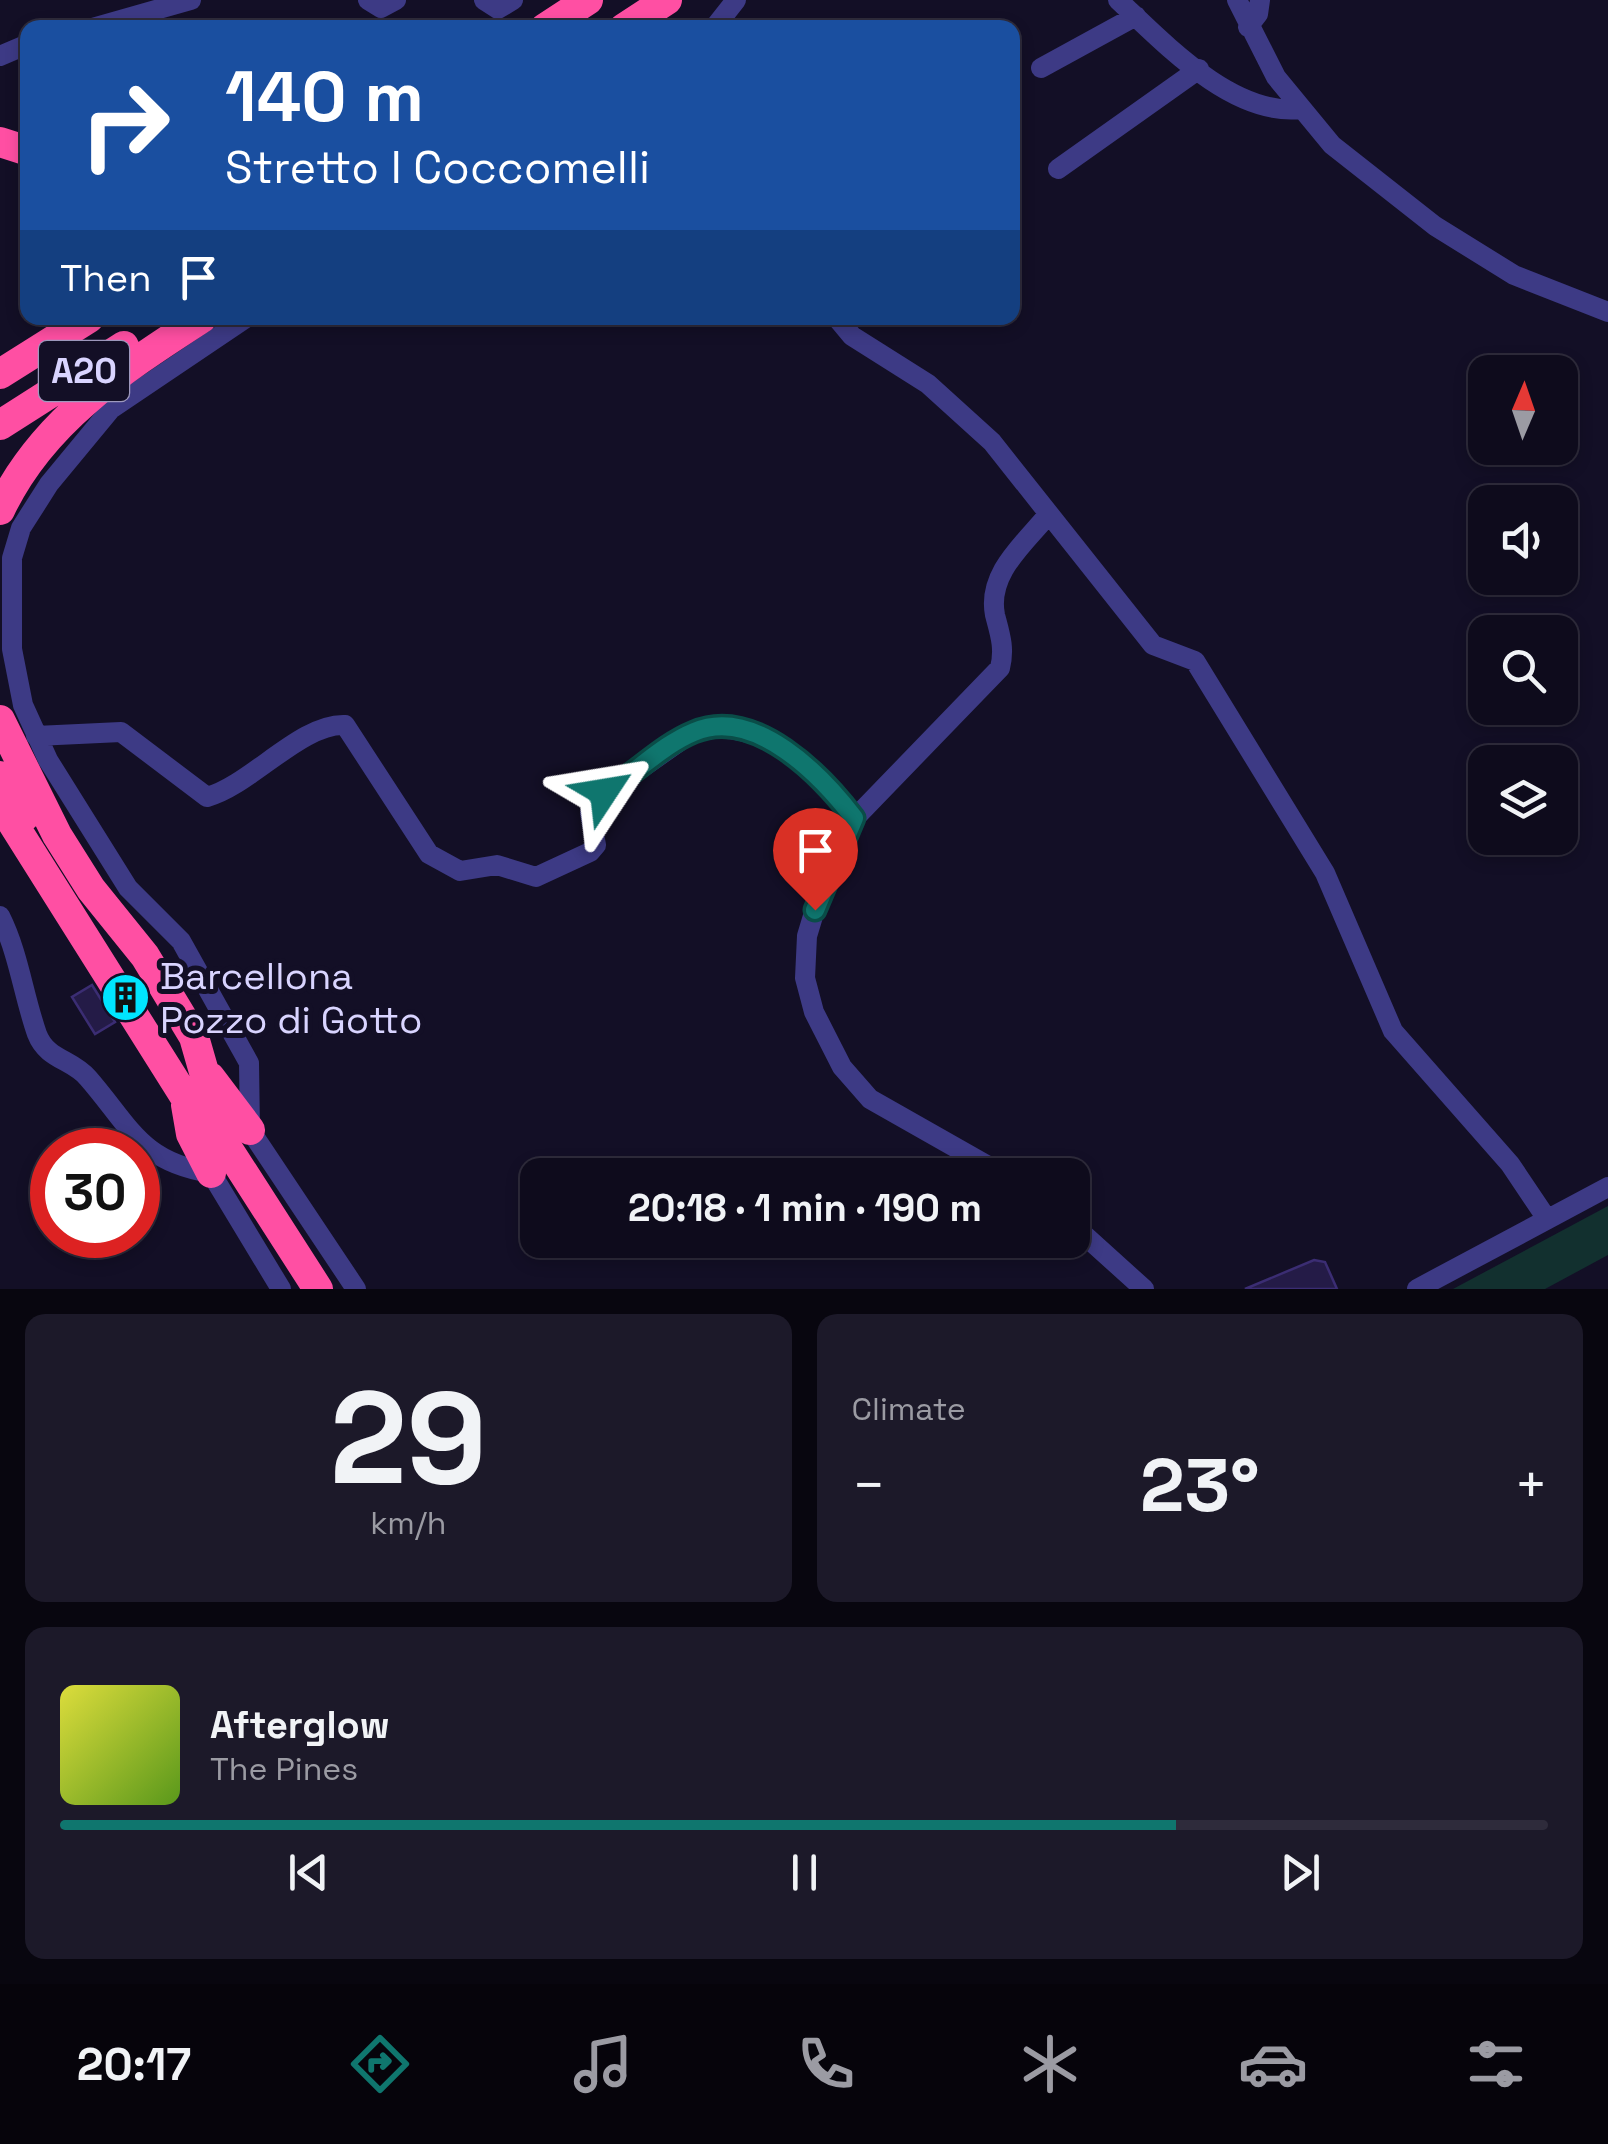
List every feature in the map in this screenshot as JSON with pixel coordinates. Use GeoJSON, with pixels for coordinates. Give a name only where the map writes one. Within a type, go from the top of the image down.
{"type":"FeatureCollection","features":[{"type":"Feature","properties":{"kind":"highway"},"geometry":{"type":"LineString","coordinates":[[557,20],[588,0]]}},
{"type":"Feature","properties":{"kind":"highway"},"geometry":{"type":"LineString","coordinates":[[636,20],[667,0]]}},
{"type":"Feature","properties":{"kind":"highway","name":"A20"},"geometry":{"type":"LineString","coordinates":[[0,374],[79,325]]}},
{"type":"Feature","properties":{"kind":"highway","name":"A20"},"geometry":{"type":"LineString","coordinates":[[0,425],[157,325]]}},
{"type":"Feature","properties":{"kind":"highway"},"geometry":{"type":"LineString","coordinates":[[0,510],[32,456],[66,416],[119,371],[191,325]]}},
{"type":"Feature","properties":{"kind":"highway"},"geometry":{"type":"LineString","coordinates":[[0,720],[38,802],[85,957],[156,1069],[190,1134],[230,1151]]}},
{"type":"Feature","properties":{"kind":"highway"},"geometry":{"type":"LineString","coordinates":[[0,776],[101,936],[185,1097]]}},
{"type":"Feature","properties":{"kind":"highway"},"geometry":{"type":"LineString","coordinates":[[0,802],[69,902],[115,955],[179,1065],[190,1134]]}},
{"type":"Feature","properties":{"kind":"highway"},"geometry":{"type":"LineString","coordinates":[[0,835],[101,936],[204,1069]]}},
{"type":"Feature","properties":{"kind":"highway"},"geometry":{"type":"LineString","coordinates":[[69,902],[144,956],[194,1037],[214,1114],[230,1151]]}},
{"type":"Feature","properties":{"kind":"highway"},"geometry":{"type":"LineString","coordinates":[[156,1069],[230,1151],[318,1289]]}},
{"type":"Feature","properties":{"kind":"street"},"geometry":{"type":"LineString","coordinates":[[120,20],[190,0]]}},
{"type":"Feature","properties":{"kind":"street"},"geometry":{"type":"LineString","coordinates":[[368,0],[381,8],[396,0]]}},
{"type":"Feature","properties":{"kind":"street"},"geometry":{"type":"LineString","coordinates":[[484,0],[498,10],[513,0]]}},
{"type":"Feature","properties":{"kind":"street"},"geometry":{"type":"LineString","coordinates":[[720,20],[736,0]]}},
{"type":"Feature","properties":{"kind":"street"},"geometry":{"type":"LineString","coordinates":[[1118,0],[1199,69],[1260,105],[1279,111],[1300,108]]}},
{"type":"Feature","properties":{"kind":"street"},"geometry":{"type":"LineString","coordinates":[[1237,0],[1248,27],[1300,108],[1332,145],[1435,226],[1514,275],[1608,312]]}},
{"type":"Feature","properties":{"kind":"street"},"geometry":{"type":"LineString","coordinates":[[1248,27],[1258,14],[1260,0]]}},
{"type":"Feature","properties":{"kind":"street"},"geometry":{"type":"LineString","coordinates":[[1042,68],[1136,16]]}},
{"type":"Feature","properties":{"kind":"street"},"geometry":{"type":"LineString","coordinates":[[1058,169],[1199,69]]}},
{"type":"Feature","properties":{"kind":"street"},"geometry":{"type":"LineString","coordinates":[[236,325],[110,409],[60,469],[21,528],[12,558],[9,616],[19,692],[36,736],[118,875],[181,941],[245,1054],[252,1079],[230,1151],[281,1289]]}},
{"type":"Feature","properties":{"kind":"street"},"geometry":{"type":"LineString","coordinates":[[843,325],[852,336],[907,370],[958,410],[992,442],[1154,646],[1195,661],[1325,873],[1392,1030],[1510,1164],[1547,1219]]}},
{"type":"Feature","properties":{"kind":"street"},"geometry":{"type":"LineString","coordinates":[[974,1158],[870,1099],[842,1066],[814,1012],[806,978],[807,936],[823,883],[854,818],[1000,668],[1004,654],[993,595],[998,576],[1047,516]]}},
{"type":"Feature","properties":{"kind":"street"},"geometry":{"type":"LineString","coordinates":[[36,736],[121,732],[208,797],[229,789],[320,730],[344,726],[420,845],[440,863],[460,871],[497,865],[536,877],[590,852],[596,837],[590,813],[594,800],[693,732],[707,728],[751,732],[775,744],[834,793],[854,818]]}},
{"type":"Feature","properties":{"kind":"street"},"geometry":{"type":"LineString","coordinates":[[0,916],[15,947],[37,1035],[48,1052],[86,1075],[126,1129],[150,1151],[188,1169],[230,1151]]}},
{"type":"Feature","properties":{"kind":"street"},"geometry":{"type":"LineString","coordinates":[[230,1151],[356,1289]]}},
{"type":"Feature","properties":{"kind":"street"},"geometry":{"type":"LineString","coordinates":[[1418,1289],[1608,1187]]}},
{"type":"Feature","properties":{"kind":"street"},"geometry":{"type":"LineString","coordinates":[[1090,1240],[1144,1289]]}},
{"type":"Feature","properties":{"kind":"green space"},"geometry":{"type":"Polygon","coordinates":[[[1608,1206],[1608,1255],[1545,1289],[1453,1289],[1608,1206]]]}},
{"type":"Feature","properties":{"kind":"building"},"geometry":{"type":"Polygon","coordinates":[[[92,985],[115,1022],[95,1034],[72,997],[92,985]]]}},
{"type":"Feature","properties":{"kind":"building"},"geometry":{"type":"Polygon","coordinates":[[[1314,1260],[1325,1262],[1337,1289],[1245,1289],[1314,1260]]]}},
{"type":"Feature","properties":{"kind":"place","name":"Barcellona Pozzo di Gotto"},"geometry":{"type":"Point","coordinates":[125,998]}},
{"type":"Feature","properties":{"kind":"route"},"geometry":{"type":"LineString","coordinates":[[604,792],[693,732],[707,728],[751,732],[775,744],[834,793],[854,818],[823,883],[815,910]]}}]}
